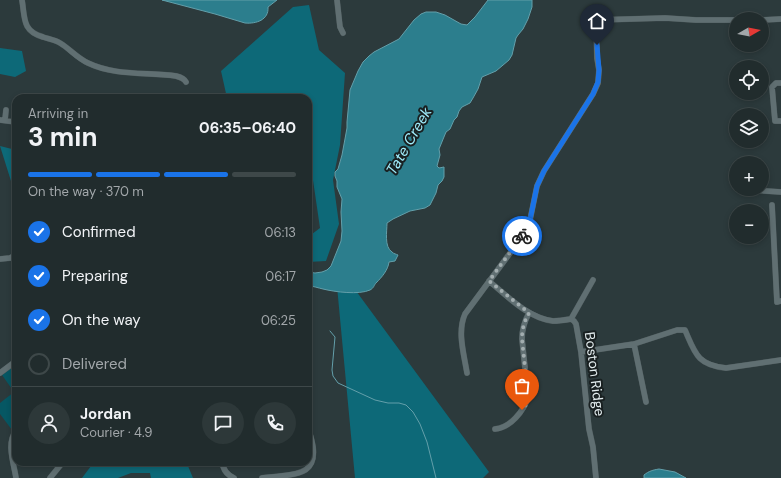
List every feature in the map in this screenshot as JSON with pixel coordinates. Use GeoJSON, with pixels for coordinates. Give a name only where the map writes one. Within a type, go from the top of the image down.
{"type":"FeatureCollection","features":[{"type":"Feature","properties":{"kind":"street"},"geometry":{"type":"LineString","coordinates":[[22,0],[26,23],[30,30],[38,35],[57,41],[86,62],[102,69],[119,72],[181,77],[186,82]]}},
{"type":"Feature","properties":{"kind":"street"},"geometry":{"type":"LineString","coordinates":[[336,0],[340,27],[343,32]]}},
{"type":"Feature","properties":{"kind":"street"},"geometry":{"type":"LineString","coordinates":[[467,373],[461,335],[461,325],[465,313],[526,229],[530,220],[537,186],[544,171],[593,94],[598,82],[599,70],[597,58],[596,20],[665,18],[729,20]]}},
{"type":"Feature","properties":{"kind":"street"},"geometry":{"type":"LineString","coordinates":[[769,20],[781,20]]}},
{"type":"Feature","properties":{"kind":"street"},"geometry":{"type":"LineString","coordinates":[[781,83],[776,83],[772,86],[775,121],[781,121]]}},
{"type":"Feature","properties":{"kind":"street"},"geometry":{"type":"LineString","coordinates":[[3,120],[6,110]]}},
{"type":"Feature","properties":{"kind":"street"},"geometry":{"type":"LineString","coordinates":[[769,191],[781,192]]}},
{"type":"Feature","properties":{"kind":"street"},"geometry":{"type":"LineString","coordinates":[[772,204],[777,302],[781,301]]}},
{"type":"Feature","properties":{"kind":"street"},"geometry":{"type":"LineString","coordinates":[[774,229],[781,228]]}},
{"type":"Feature","properties":{"kind":"street"},"geometry":{"type":"LineString","coordinates":[[0,259],[12,257]]}},
{"type":"Feature","properties":{"kind":"street","name":"Boston Ridge"},"geometry":{"type":"LineString","coordinates":[[593,280],[571,319],[576,324],[581,352],[596,478]]}},
{"type":"Feature","properties":{"kind":"street"},"geometry":{"type":"LineString","coordinates":[[489,281],[529,313],[548,320],[555,321],[571,319]]}},
{"type":"Feature","properties":{"kind":"street"},"geometry":{"type":"LineString","coordinates":[[494,429],[503,427],[526,405],[528,397],[522,330],[523,324],[529,313]]}},
{"type":"Feature","properties":{"kind":"street"},"geometry":{"type":"LineString","coordinates":[[581,352],[634,344],[677,330],[685,330],[696,355],[702,361],[718,367],[726,368],[781,360]]}},
{"type":"Feature","properties":{"kind":"street"},"geometry":{"type":"LineString","coordinates":[[634,344],[646,402]]}},
{"type":"Feature","properties":{"kind":"street"},"geometry":{"type":"LineString","coordinates":[[0,373],[12,364]]}},
{"type":"Feature","properties":{"kind":"street"},"geometry":{"type":"LineString","coordinates":[[12,437],[10,444],[12,455]]}},
{"type":"Feature","properties":{"kind":"street"},"geometry":{"type":"LineString","coordinates":[[312,444],[312,461]]}},
{"type":"Feature","properties":{"kind":"street"},"geometry":{"type":"LineString","coordinates":[[14,466],[16,478]]}},
{"type":"Feature","properties":{"kind":"street"},"geometry":{"type":"LineString","coordinates":[[50,478],[60,466]]}},
{"type":"Feature","properties":{"kind":"street"},"geometry":{"type":"LineString","coordinates":[[223,466],[224,470],[230,477]]}},
{"type":"Feature","properties":{"kind":"street"},"geometry":{"type":"LineString","coordinates":[[262,478],[300,474],[310,466]]}},
{"type":"Feature","properties":{"kind":"shaded area"},"geometry":{"type":"Polygon","coordinates":[[[309,5],[319,50],[345,73],[340,145],[333,180],[339,224],[326,261],[312,262],[312,234],[320,228],[312,173],[312,94],[226,94],[221,71],[293,7],[309,5]]]}},
{"type":"Feature","properties":{"kind":"shaded area"},"geometry":{"type":"Polygon","coordinates":[[[0,48],[22,51],[26,71],[15,77],[0,74],[0,48]]]}},
{"type":"Feature","properties":{"kind":"shaded area"},"geometry":{"type":"Polygon","coordinates":[[[0,146],[12,149],[12,184],[0,146]]]}},
{"type":"Feature","properties":{"kind":"shaded area"},"geometry":{"type":"Polygon","coordinates":[[[335,265],[337,265],[489,472],[483,478],[355,478],[335,265]]]}},
{"type":"Feature","properties":{"kind":"shaded area"},"geometry":{"type":"Polygon","coordinates":[[[12,367],[12,389],[2,375],[12,367]]]}},
{"type":"Feature","properties":{"kind":"shaded area"},"geometry":{"type":"Polygon","coordinates":[[[12,394],[12,430],[0,414],[0,403],[12,394]]]}},
{"type":"Feature","properties":{"kind":"shaded area"},"geometry":{"type":"Polygon","coordinates":[[[91,466],[188,466],[193,478],[151,478],[150,473],[131,473],[118,478],[82,478],[91,466]]]}},
{"type":"Feature","properties":{"kind":"water"},"geometry":{"type":"Polygon","coordinates":[[[162,0],[277,0],[268,7],[268,11],[264,18],[257,22],[245,23],[162,0]]]}},
{"type":"Feature","properties":{"kind":"water"},"geometry":{"type":"Polygon","coordinates":[[[488,0],[532,0],[532,7],[528,19],[516,38],[512,55],[509,60],[496,71],[482,77],[478,89],[470,103],[462,107],[450,129],[446,132],[439,149],[440,155],[437,166],[439,168],[444,167],[444,177],[438,185],[430,205],[425,208],[410,211],[387,223],[386,239],[389,250],[398,255],[395,261],[389,262],[382,276],[370,290],[365,292],[340,292],[312,286],[312,273],[322,272],[331,266],[341,241],[342,199],[337,187],[335,172],[338,169],[342,155],[347,128],[350,90],[363,62],[374,52],[399,39],[414,20],[421,14],[426,12],[436,12],[461,24],[467,25],[488,0]]]}},
{"type":"Feature","properties":{"kind":"water"},"geometry":{"type":"Polygon","coordinates":[[[659,469],[675,472],[686,478],[644,478],[644,475],[653,470],[659,469]]]}},
{"type":"Feature","properties":{"kind":"waterway","name":"Tate Creek"},"geometry":{"type":"LineString","coordinates":[[330,331],[335,337],[332,370],[333,376],[338,383],[375,400],[406,405],[413,412],[420,424],[427,442],[436,478]]}},
{"type":"Feature","properties":{"kind":"way so far"},"geometry":{"type":"LineString","coordinates":[[522,236],[489,281],[529,313],[523,324],[522,330],[528,397],[526,405],[522,410]]}},
{"type":"Feature","properties":{"kind":"route"},"geometry":{"type":"LineString","coordinates":[[522,236],[530,220],[537,186],[544,171],[593,94],[598,82],[599,70],[597,45]]}}]}
